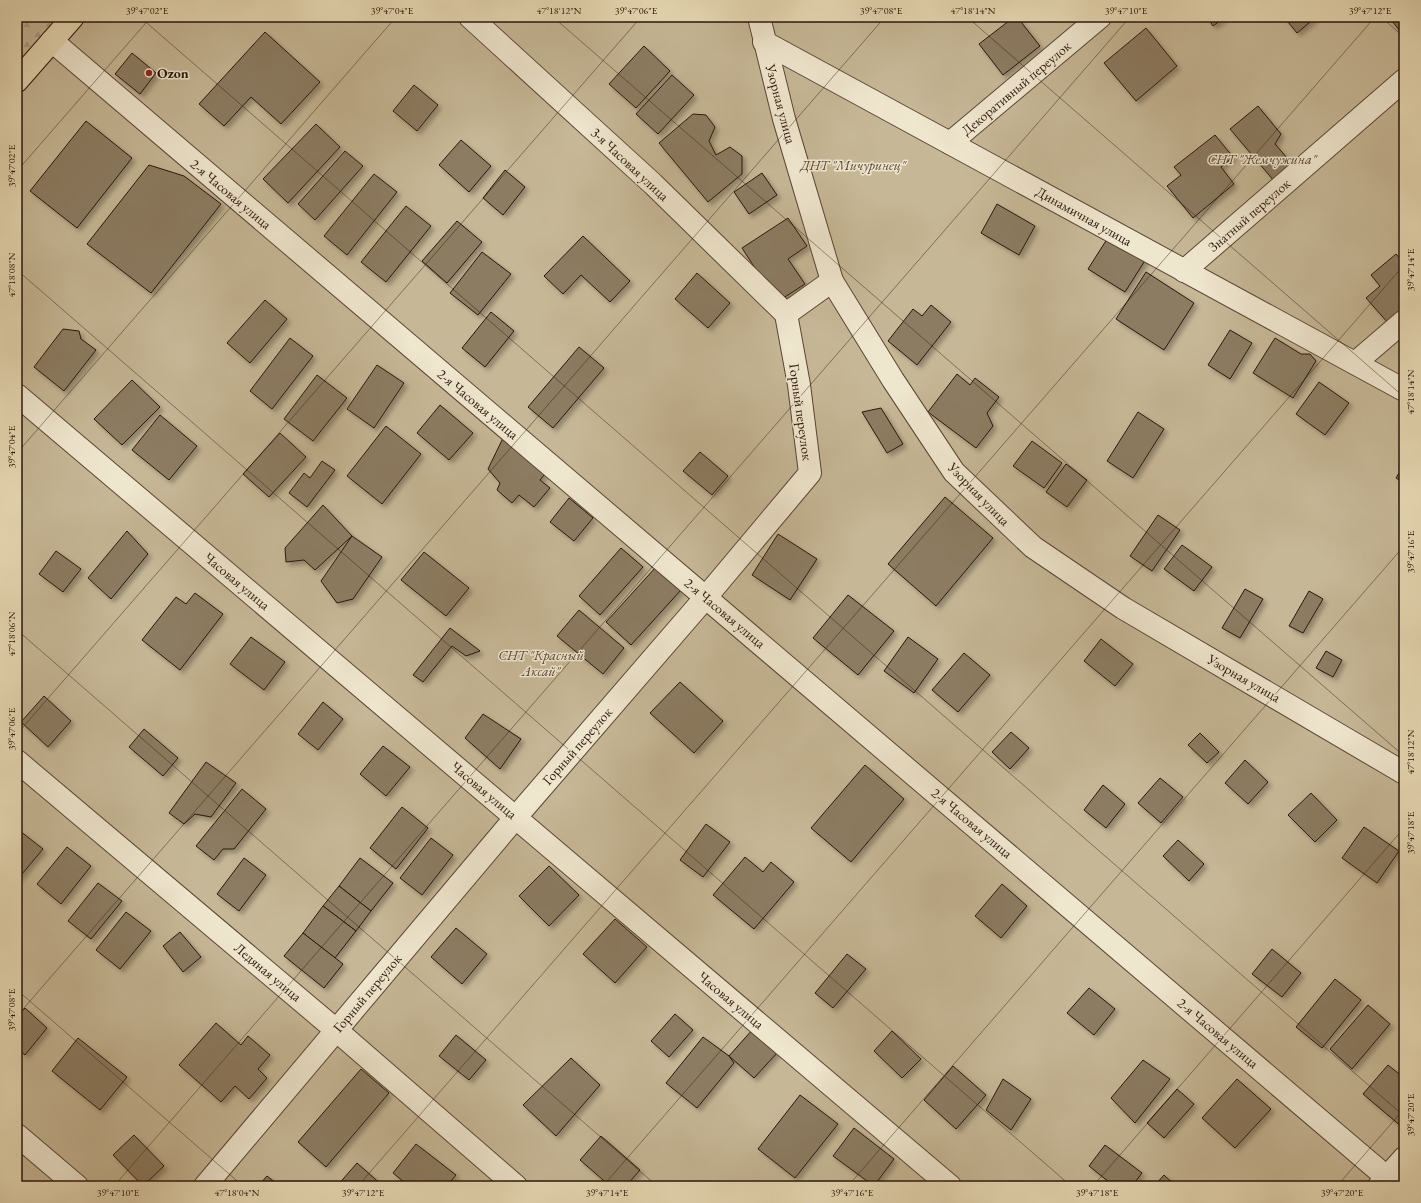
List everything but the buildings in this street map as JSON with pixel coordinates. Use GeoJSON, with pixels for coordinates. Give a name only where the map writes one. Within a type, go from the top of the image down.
{"type":"FeatureCollection","features":[{"type":"Feature","properties":{"kind":"main road"},"geometry":{"type":"LineString","coordinates":[[17,81],[73,17]]}},
{"type":"Feature","properties":{"kind":"street","name":"3-я Часовая улица"},"geometry":{"type":"LineString","coordinates":[[470,17],[653,184],[786,314]]}},
{"type":"Feature","properties":{"kind":"street","name":"Узорная улица"},"geometry":{"type":"LineString","coordinates":[[759,17],[784,119],[832,281],[893,380],[954,472],[1033,548],[1123,608],[1404,773]]}},
{"type":"Feature","properties":{"kind":"street","name":"Декоративный переулок"},"geometry":{"type":"LineString","coordinates":[[950,143],[1100,17]]}},
{"type":"Feature","properties":{"kind":"street","name":"2-я Часовая улица"},"geometry":{"type":"LineString","coordinates":[[52,42],[706,597],[1388,1183]]}},
{"type":"Feature","properties":{"kind":"street","name":"Динамичная улица"},"geometry":{"type":"LineString","coordinates":[[764,42],[1404,390]]}},
{"type":"Feature","properties":{"kind":"street","name":"Знатный переулок"},"geometry":{"type":"LineString","coordinates":[[1184,271],[1404,80]]}},
{"type":"Feature","properties":{"kind":"street"},"geometry":{"type":"LineString","coordinates":[[786,314],[832,281]]}},
{"type":"Feature","properties":{"kind":"street","name":"Горный переулок"},"geometry":{"type":"LineString","coordinates":[[205,1186],[516,817],[706,597],[810,472],[799,385],[786,314]]}},
{"type":"Feature","properties":{"kind":"street"},"geometry":{"type":"LineString","coordinates":[[1355,364],[1404,321]]}},
{"type":"Feature","properties":{"kind":"street","name":"Часовая улица"},"geometry":{"type":"LineString","coordinates":[[17,395],[950,1186]]}},
{"type":"Feature","properties":{"kind":"street","name":"Ледяная улица"},"geometry":{"type":"LineString","coordinates":[[17,761],[336,1030],[516,1186]]}},
{"type":"Feature","properties":{"kind":"street"},"geometry":{"type":"LineString","coordinates":[[17,1135],[77,1186]]}},
{"type":"Feature","properties":{"kind":"street"},"geometry":{"type":"LineString","coordinates":[[1388,1183],[1404,1158]]}},
{"type":"Feature","properties":{"kind":"green space"},"geometry":{"type":"Polygon","coordinates":[[[17,17],[71,17],[17,78],[17,17]]]}},
{"type":"Feature","properties":{"kind":"green space","name":"СНТ \"Красный Аксай\""},"geometry":{"type":"Polygon","coordinates":[[[82,17],[1404,17],[1404,1186],[17,1186],[17,92],[82,17]]]}},
{"type":"Feature","properties":{"kind":"place","name":"Ozon"},"geometry":{"type":"Point","coordinates":[149,73]}},
{"type":"Feature","properties":{"kind":"park label","name":"СНТ \"Жемчужина\""},"geometry":{"type":"Point","coordinates":[1262,159]}},
{"type":"Feature","properties":{"kind":"park label","name":"ДНТ \"Мичуринец\""},"geometry":{"type":"Point","coordinates":[853,165]}}]}
